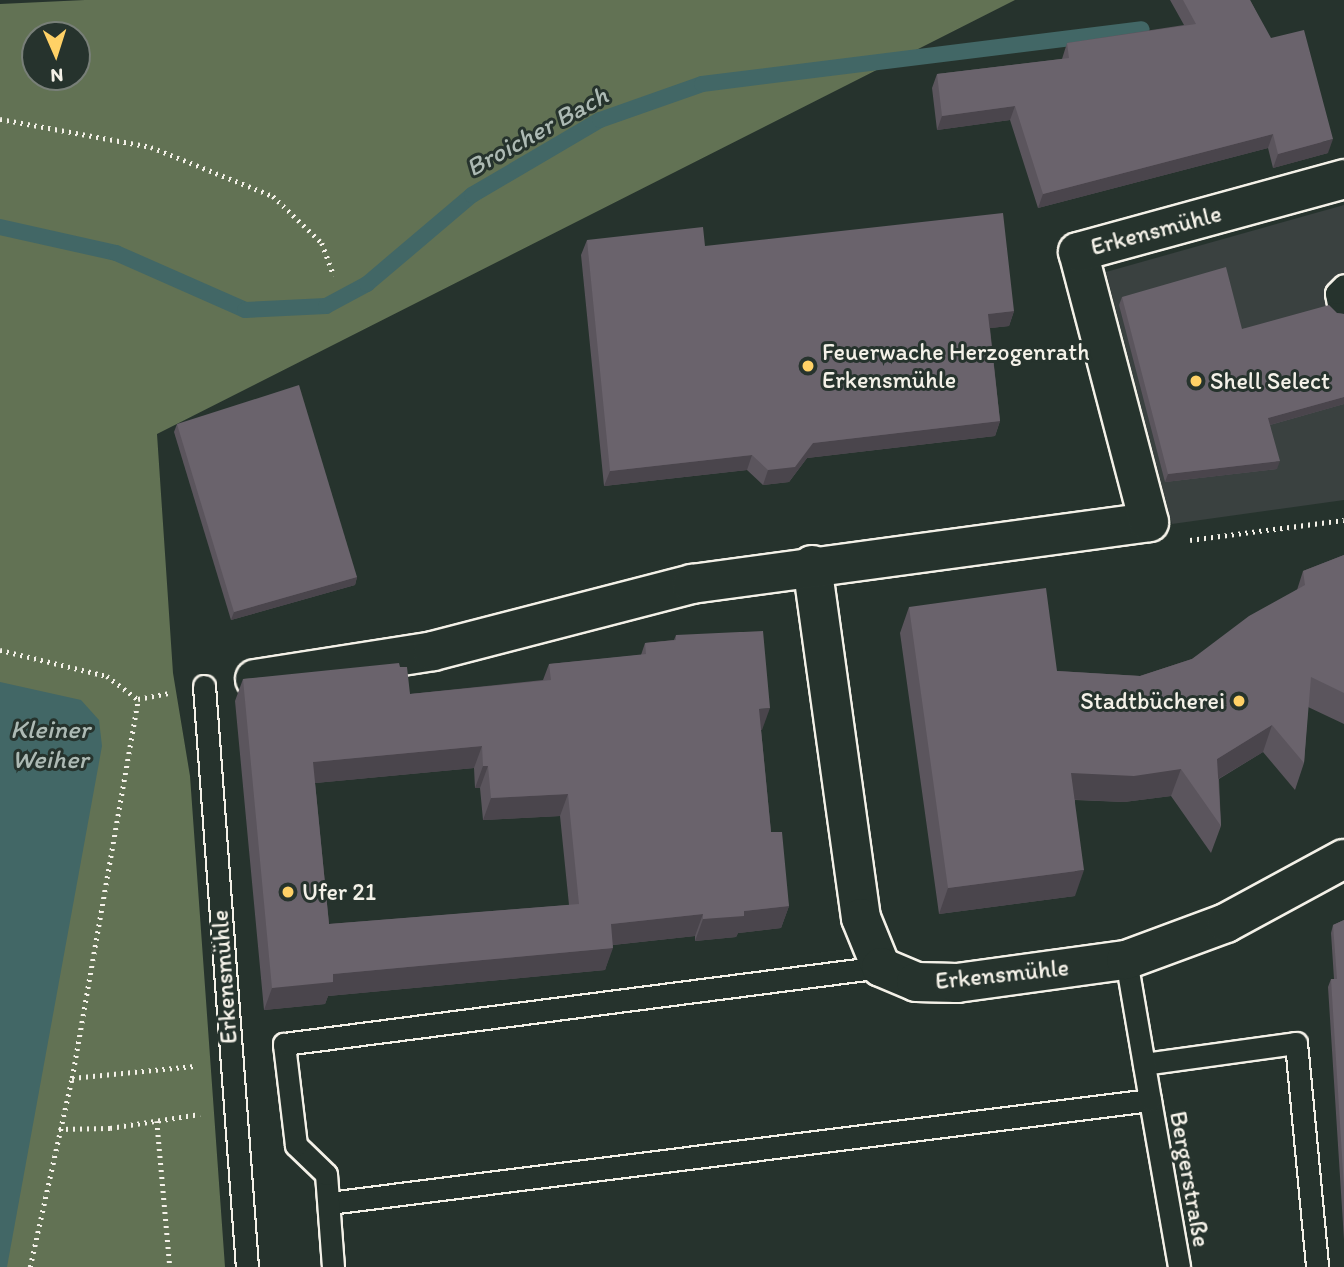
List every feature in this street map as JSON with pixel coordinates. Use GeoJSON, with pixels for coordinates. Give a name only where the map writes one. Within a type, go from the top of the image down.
{"type":"FeatureCollection","features":[{"type":"Feature","properties":{"kind":"street","name":"Erkensmühle"},"geometry":{"type":"LineString","coordinates":[[1149,522],[1078,251],[1344,179]]}},
{"type":"Feature","properties":{"kind":"street"},"geometry":{"type":"LineString","coordinates":[[255,679],[433,652],[692,584],[812,565],[1149,522]]}},
{"type":"Feature","properties":{"kind":"street"},"geometry":{"type":"LineString","coordinates":[[812,565],[861,918],[881,967]]}},
{"type":"Feature","properties":{"kind":"street","name":"Erkensmühle"},"geometry":{"type":"LineString","coordinates":[[881,967],[916,982],[957,983],[1126,960],[1226,923],[1344,859]]}},
{"type":"Feature","properties":{"kind":"lane"},"geometry":{"type":"LineString","coordinates":[[1339,309],[1336,293],[1344,285]]}},
{"type":"Feature","properties":{"kind":"lane","name":"Erkensmühle"},"geometry":{"type":"LineString","coordinates":[[204,686],[233,1109],[247,1267]]}},
{"type":"Feature","properties":{"kind":"lane","name":"Bergerstraße"},"geometry":{"type":"LineString","coordinates":[[1126,960],[1179,1267]]}},
{"type":"Feature","properties":{"kind":"lane"},"geometry":{"type":"LineString","coordinates":[[333,1267],[326,1174],[296,1145],[284,1044],[881,967]]}},
{"type":"Feature","properties":{"kind":"lane"},"geometry":{"type":"LineString","coordinates":[[1144,1064],[1296,1043],[1317,1267]]}},
{"type":"Feature","properties":{"kind":"lane"},"geometry":{"type":"LineString","coordinates":[[329,1203],[1150,1100]]}},
{"type":"Feature","properties":{"kind":"path"},"geometry":{"type":"LineString","coordinates":[[0,120],[151,147],[273,196],[322,243],[334,276]]}},
{"type":"Feature","properties":{"kind":"path"},"geometry":{"type":"LineString","coordinates":[[1149,522],[1183,541],[1344,520]]}},
{"type":"Feature","properties":{"kind":"path"},"geometry":{"type":"LineString","coordinates":[[0,650],[107,676],[138,699],[72,1078],[30,1267]]}},
{"type":"Feature","properties":{"kind":"path"},"geometry":{"type":"LineString","coordinates":[[72,1078],[230,1062]]}},
{"type":"Feature","properties":{"kind":"path"},"geometry":{"type":"LineString","coordinates":[[59,1129],[157,1121],[233,1109]]}},
{"type":"Feature","properties":{"kind":"path"},"geometry":{"type":"LineString","coordinates":[[157,1121],[170,1267]]}},
{"type":"Feature","properties":{"kind":"shaded area"},"geometry":{"type":"Polygon","coordinates":[[[1344,205],[1344,500],[1172,524],[1106,272],[1344,205]]]}},
{"type":"Feature","properties":{"kind":"green space"},"geometry":{"type":"Polygon","coordinates":[[[85,0],[1015,0],[157,434],[173,673],[190,776],[225,1267],[0,1267],[0,4],[85,0]]]}},
{"type":"Feature","properties":{"kind":"water","name":"Kleiner Weiher"},"geometry":{"type":"Polygon","coordinates":[[[0,682],[81,700],[99,720],[102,746],[7,1267],[0,1267],[0,682]]]}},
{"type":"Feature","properties":{"kind":"building"},"geometry":{"type":"Polygon","coordinates":[[[1183,0],[1250,0],[1271,38],[1304,30],[1333,139],[1278,154],[1273,134],[1043,194],[1015,106],[942,116],[937,74],[1069,58],[1067,43],[1196,24],[1183,0]]]}},
{"type":"Feature","properties":{"kind":"building","name":"Feuerwache Herzogenrath Erkensmühle"},"geometry":{"type":"Polygon","coordinates":[[[1003,213],[1014,311],[988,314],[1000,421],[813,443],[795,467],[768,470],[752,455],[610,471],[587,240],[703,227],[705,246],[1003,213]]]}},
{"type":"Feature","properties":{"kind":"building","name":"Shell Select"},"geometry":{"type":"Polygon","coordinates":[[[1226,267],[1242,329],[1329,305],[1337,313],[1344,314],[1344,397],[1268,418],[1280,461],[1168,474],[1122,297],[1226,267]]]}},
{"type":"Feature","properties":{"kind":"building"},"geometry":{"type":"Polygon","coordinates":[[[299,385],[357,577],[234,612],[177,424],[299,385]]]}},
{"type":"Feature","properties":{"kind":"building"},"geometry":{"type":"Polygon","coordinates":[[[1344,555],[1344,693],[1311,677],[1304,763],[1272,725],[1217,759],[1221,826],[1181,769],[1134,776],[1071,773],[1084,870],[948,888],[909,607],[1046,588],[1057,671],[1140,676],[1192,659],[1249,616],[1305,585],[1303,571],[1344,555]]]}},
{"type":"Feature","properties":{"kind":"building"},"geometry":{"type":"Polygon","coordinates":[[[763,631],[770,708],[759,709],[771,832],[782,832],[789,906],[744,911],[744,916],[703,919],[703,914],[611,924],[613,948],[333,974],[333,982],[272,988],[243,679],[399,663],[400,667],[407,667],[410,694],[551,680],[549,664],[646,654],[645,643],[676,640],[676,635],[763,631]],[[482,746],[313,762],[329,924],[579,904],[568,794],[491,798],[488,766],[483,766],[482,746]]]}},
{"type":"Feature","properties":{"kind":"building"},"geometry":{"type":"Polygon","coordinates":[[[1344,920],[1344,1188],[1331,979],[1337,979],[1333,925],[1344,920]]]}},
{"type":"Feature","properties":{"kind":"waterway","name":"Broicher Bach"},"geometry":{"type":"LineString","coordinates":[[0,227],[116,253],[245,310],[326,306],[367,284],[472,195],[600,120],[702,84],[1142,29]]}},
{"type":"Feature","properties":{"kind":"place","name":"Feuerwache Herzogenrath Erkensmühle"},"geometry":{"type":"Point","coordinates":[808,366]}},
{"type":"Feature","properties":{"kind":"place","name":"Shell Select"},"geometry":{"type":"Point","coordinates":[1196,381]}},
{"type":"Feature","properties":{"kind":"place","name":"Stadtbücherei"},"geometry":{"type":"Point","coordinates":[1239,701]}},
{"type":"Feature","properties":{"kind":"place","name":"Ufer 21"},"geometry":{"type":"Point","coordinates":[288,892]}}]}
